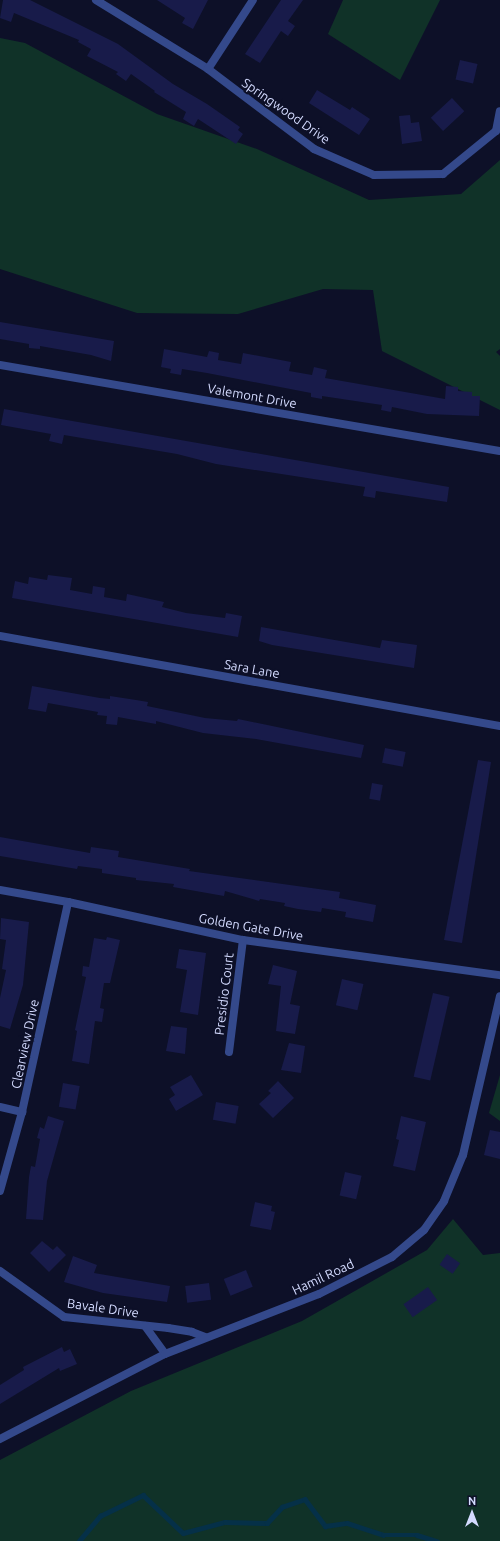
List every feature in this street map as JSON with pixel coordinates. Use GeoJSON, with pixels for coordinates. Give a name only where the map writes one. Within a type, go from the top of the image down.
{"type":"FeatureCollection","features":[{"type":"Feature","properties":{"kind":"street","name":"Springwood Drive"},"geometry":{"type":"LineString","coordinates":[[96,0],[208,69],[314,149],[374,175],[443,174],[496,131],[500,111]]}},
{"type":"Feature","properties":{"kind":"street"},"geometry":{"type":"LineString","coordinates":[[208,69],[253,0]]}},
{"type":"Feature","properties":{"kind":"street","name":"Valemont Drive"},"geometry":{"type":"LineString","coordinates":[[0,365],[500,451]]}},
{"type":"Feature","properties":{"kind":"street","name":"Sara Lane"},"geometry":{"type":"LineString","coordinates":[[0,636],[500,726]]}},
{"type":"Feature","properties":{"kind":"street","name":"Golden Gate Drive"},"geometry":{"type":"LineString","coordinates":[[0,890],[68,902],[243,940],[500,975]]}},
{"type":"Feature","properties":{"kind":"street","name":"Clearview Drive"},"geometry":{"type":"LineString","coordinates":[[0,1191],[22,1112],[68,902]]}},
{"type":"Feature","properties":{"kind":"street","name":"Presidio Court"},"geometry":{"type":"LineString","coordinates":[[229,1052],[243,940]]}},
{"type":"Feature","properties":{"kind":"street","name":"Hamil Road"},"geometry":{"type":"LineString","coordinates":[[0,1439],[165,1354],[205,1337],[319,1294],[392,1257],[424,1230],[444,1201],[463,1156],[500,996]]}},
{"type":"Feature","properties":{"kind":"street"},"geometry":{"type":"LineString","coordinates":[[0,1107],[22,1112]]}},
{"type":"Feature","properties":{"kind":"street","name":"Bavale Drive"},"geometry":{"type":"LineString","coordinates":[[0,1271],[64,1317],[192,1332],[205,1337]]}},
{"type":"Feature","properties":{"kind":"street","name":"Bavale Drive"},"geometry":{"type":"LineString","coordinates":[[145,1326],[165,1354]]}},
{"type":"Feature","properties":{"kind":"green space"},"geometry":{"type":"Polygon","coordinates":[[[343,0],[440,0],[400,80],[328,34],[343,0]]]}},
{"type":"Feature","properties":{"kind":"green space"},"geometry":{"type":"Polygon","coordinates":[[[0,38],[25,43],[157,114],[257,149],[369,200],[461,194],[500,160],[500,349],[496,352],[500,356],[500,410],[382,351],[373,290],[323,289],[238,314],[137,313],[0,269],[0,38]]]}},
{"type":"Feature","properties":{"kind":"green space"},"geometry":{"type":"Polygon","coordinates":[[[500,1075],[500,1121],[489,1113],[500,1075]]]}},
{"type":"Feature","properties":{"kind":"green space"},"geometry":{"type":"Polygon","coordinates":[[[453,1219],[483,1255],[500,1253],[500,1541],[0,1541],[0,1460],[131,1391],[302,1321],[427,1250],[453,1219]]]}},
{"type":"Feature","properties":{"kind":"building"},"geometry":{"type":"Polygon","coordinates":[[[3,0],[30,0],[118,44],[173,84],[207,104],[240,127],[238,130],[243,134],[236,144],[198,119],[194,126],[183,119],[186,112],[154,92],[155,91],[131,74],[126,81],[116,74],[118,72],[87,56],[91,49],[78,42],[79,40],[14,13],[11,22],[0,18],[3,0]]]}},
{"type":"Feature","properties":{"kind":"building"},"geometry":{"type":"Polygon","coordinates":[[[157,0],[208,0],[193,29],[182,23],[185,18],[157,0]]]}},
{"type":"Feature","properties":{"kind":"building"},"geometry":{"type":"Polygon","coordinates":[[[281,0],[303,0],[288,21],[295,26],[288,36],[281,31],[260,63],[245,54],[281,0]]]}},
{"type":"Feature","properties":{"kind":"building"},"geometry":{"type":"Polygon","coordinates":[[[460,60],[478,64],[473,84],[456,79],[460,60]]]}},
{"type":"Feature","properties":{"kind":"building"},"geometry":{"type":"Polygon","coordinates":[[[317,90],[350,110],[352,107],[370,119],[359,135],[309,103],[317,90]]]}},
{"type":"Feature","properties":{"kind":"building"},"geometry":{"type":"Polygon","coordinates":[[[452,98],[464,111],[443,131],[431,118],[452,98]]]}},
{"type":"Feature","properties":{"kind":"building"},"geometry":{"type":"Polygon","coordinates":[[[410,115],[411,123],[419,122],[422,141],[402,144],[399,116],[410,115]]]}},
{"type":"Feature","properties":{"kind":"building"},"geometry":{"type":"Polygon","coordinates":[[[0,322],[114,341],[111,361],[91,355],[40,346],[40,349],[29,348],[29,344],[0,339],[0,322]]]}},
{"type":"Feature","properties":{"kind":"building"},"geometry":{"type":"Polygon","coordinates":[[[164,349],[207,357],[209,351],[219,353],[218,360],[241,364],[243,353],[291,362],[289,371],[312,375],[314,367],[327,370],[325,378],[445,399],[446,386],[458,387],[458,391],[472,392],[472,396],[480,396],[479,416],[427,414],[392,407],[391,412],[381,410],[382,405],[322,396],[322,399],[311,397],[311,393],[207,373],[182,369],[181,375],[170,373],[171,369],[161,367],[164,349]]]}},
{"type":"Feature","properties":{"kind":"building"},"geometry":{"type":"Polygon","coordinates":[[[4,409],[449,487],[447,502],[376,491],[375,498],[363,496],[365,487],[216,464],[177,454],[64,435],[62,444],[49,441],[51,434],[1,425],[4,409]]]}},
{"type":"Feature","properties":{"kind":"building"},"geometry":{"type":"Polygon","coordinates":[[[48,575],[72,578],[70,590],[92,594],[93,586],[105,588],[104,597],[126,601],[127,594],[164,602],[162,607],[186,613],[225,618],[226,613],[242,616],[238,637],[12,598],[15,581],[28,584],[29,577],[47,580],[48,575]]]}},
{"type":"Feature","properties":{"kind":"building"},"geometry":{"type":"Polygon","coordinates":[[[261,627],[380,648],[382,640],[417,645],[414,668],[272,645],[259,641],[261,627]]]}},
{"type":"Feature","properties":{"kind":"building"},"geometry":{"type":"Polygon","coordinates":[[[32,686],[100,698],[110,699],[110,696],[148,702],[147,706],[205,718],[237,721],[238,719],[364,745],[361,758],[256,739],[203,733],[156,721],[156,724],[118,717],[117,725],[106,724],[107,716],[97,715],[98,712],[48,703],[46,712],[28,709],[32,686]]]}},
{"type":"Feature","properties":{"kind":"building"},"geometry":{"type":"Polygon","coordinates":[[[385,748],[406,752],[403,767],[382,763],[385,748]]]}},
{"type":"Feature","properties":{"kind":"building"},"geometry":{"type":"Polygon","coordinates":[[[478,760],[491,762],[462,943],[444,940],[478,760]]]}},
{"type":"Feature","properties":{"kind":"building"},"geometry":{"type":"Polygon","coordinates":[[[372,783],[383,785],[380,801],[369,799],[372,783]]]}},
{"type":"Feature","properties":{"kind":"building"},"geometry":{"type":"Polygon","coordinates":[[[0,837],[90,853],[91,847],[119,851],[118,857],[190,869],[189,871],[340,892],[339,898],[376,905],[373,922],[345,917],[346,912],[322,908],[321,912],[298,909],[284,906],[285,903],[260,899],[259,901],[225,891],[224,896],[173,887],[174,884],[136,880],[136,878],[102,873],[102,869],[78,866],[77,869],[0,856],[0,837]]]}},
{"type":"Feature","properties":{"kind":"building"},"geometry":{"type":"Polygon","coordinates":[[[1,918],[29,922],[23,985],[10,1029],[0,1026],[0,998],[6,970],[2,969],[6,940],[0,939],[1,918]]]}},
{"type":"Feature","properties":{"kind":"building"},"geometry":{"type":"Polygon","coordinates":[[[107,937],[120,940],[110,983],[104,983],[100,1008],[104,1009],[102,1022],[95,1021],[89,1064],[72,1061],[77,1031],[75,1030],[86,977],[82,976],[83,966],[89,967],[94,938],[106,940],[107,937]]]}},
{"type":"Feature","properties":{"kind":"building"},"geometry":{"type":"Polygon","coordinates":[[[179,949],[206,953],[198,1015],[180,1012],[187,970],[176,968],[179,949]]]}},
{"type":"Feature","properties":{"kind":"building"},"geometry":{"type":"Polygon","coordinates":[[[273,965],[297,971],[290,1004],[300,1006],[295,1034],[276,1031],[281,986],[268,984],[273,965]]]}},
{"type":"Feature","properties":{"kind":"building"},"geometry":{"type":"Polygon","coordinates":[[[342,979],[363,984],[357,1010],[336,1005],[342,979]]]}},
{"type":"Feature","properties":{"kind":"building"},"geometry":{"type":"Polygon","coordinates":[[[433,993],[450,997],[430,1081],[414,1077],[433,993]]]}},
{"type":"Feature","properties":{"kind":"building"},"geometry":{"type":"Polygon","coordinates":[[[171,1026],[187,1028],[185,1054],[166,1051],[171,1026]]]}},
{"type":"Feature","properties":{"kind":"building"},"geometry":{"type":"Polygon","coordinates":[[[289,1043],[305,1046],[301,1073],[281,1070],[289,1043]]]}},
{"type":"Feature","properties":{"kind":"building"},"geometry":{"type":"Polygon","coordinates":[[[191,1075],[203,1095],[176,1111],[169,1099],[175,1095],[170,1087],[191,1075]]]}},
{"type":"Feature","properties":{"kind":"building"},"geometry":{"type":"Polygon","coordinates":[[[278,1081],[294,1098],[273,1118],[259,1104],[271,1093],[268,1091],[278,1081]]]}},
{"type":"Feature","properties":{"kind":"building"},"geometry":{"type":"Polygon","coordinates":[[[63,1083],[80,1086],[76,1110],[59,1107],[63,1083]]]}},
{"type":"Feature","properties":{"kind":"building"},"geometry":{"type":"Polygon","coordinates":[[[216,1102],[239,1106],[236,1124],[213,1120],[216,1102]]]}},
{"type":"Feature","properties":{"kind":"building"},"geometry":{"type":"Polygon","coordinates":[[[48,1116],[64,1121],[47,1181],[43,1220],[26,1219],[31,1166],[35,1167],[40,1139],[37,1138],[40,1127],[44,1129],[48,1116]]]}},
{"type":"Feature","properties":{"kind":"building"},"geometry":{"type":"Polygon","coordinates":[[[401,1116],[426,1122],[415,1171],[393,1166],[399,1140],[396,1139],[401,1116]]]}},
{"type":"Feature","properties":{"kind":"building"},"geometry":{"type":"Polygon","coordinates":[[[490,1130],[500,1132],[500,1159],[484,1155],[490,1130]]]}},
{"type":"Feature","properties":{"kind":"building"},"geometry":{"type":"Polygon","coordinates":[[[345,1172],[362,1176],[356,1199],[340,1195],[345,1172]]]}},
{"type":"Feature","properties":{"kind":"building"},"geometry":{"type":"Polygon","coordinates":[[[255,1202],[272,1206],[271,1211],[275,1212],[271,1230],[250,1226],[255,1202]]]}},
{"type":"Feature","properties":{"kind":"building"},"geometry":{"type":"Polygon","coordinates":[[[42,1241],[53,1250],[57,1246],[66,1255],[49,1272],[30,1253],[42,1241]]]}},
{"type":"Feature","properties":{"kind":"building"},"geometry":{"type":"Polygon","coordinates":[[[447,1254],[460,1263],[453,1274],[440,1265],[447,1254]]]}},
{"type":"Feature","properties":{"kind":"building"},"geometry":{"type":"Polygon","coordinates":[[[73,1256],[97,1265],[94,1273],[170,1286],[167,1302],[103,1293],[64,1282],[73,1256]]]}},
{"type":"Feature","properties":{"kind":"building"},"geometry":{"type":"Polygon","coordinates":[[[246,1270],[253,1287],[230,1296],[224,1279],[246,1270]]]}},
{"type":"Feature","properties":{"kind":"building"},"geometry":{"type":"Polygon","coordinates":[[[209,1283],[211,1300],[187,1303],[185,1286],[209,1283]]]}},
{"type":"Feature","properties":{"kind":"building"},"geometry":{"type":"Polygon","coordinates":[[[428,1287],[437,1300],[413,1317],[403,1304],[428,1287]]]}},
{"type":"Feature","properties":{"kind":"building"},"geometry":{"type":"Polygon","coordinates":[[[62,1347],[64,1352],[70,1349],[77,1364],[60,1371],[59,1368],[0,1404],[0,1385],[24,1370],[23,1367],[62,1347]]]}},
{"type":"Feature","properties":{"kind":"waterway"},"geometry":{"type":"LineString","coordinates":[[79,1541],[100,1516],[143,1495],[183,1533],[225,1522],[267,1523],[282,1507],[305,1499],[325,1526],[347,1523],[383,1535],[417,1535],[437,1541]]}}]}
